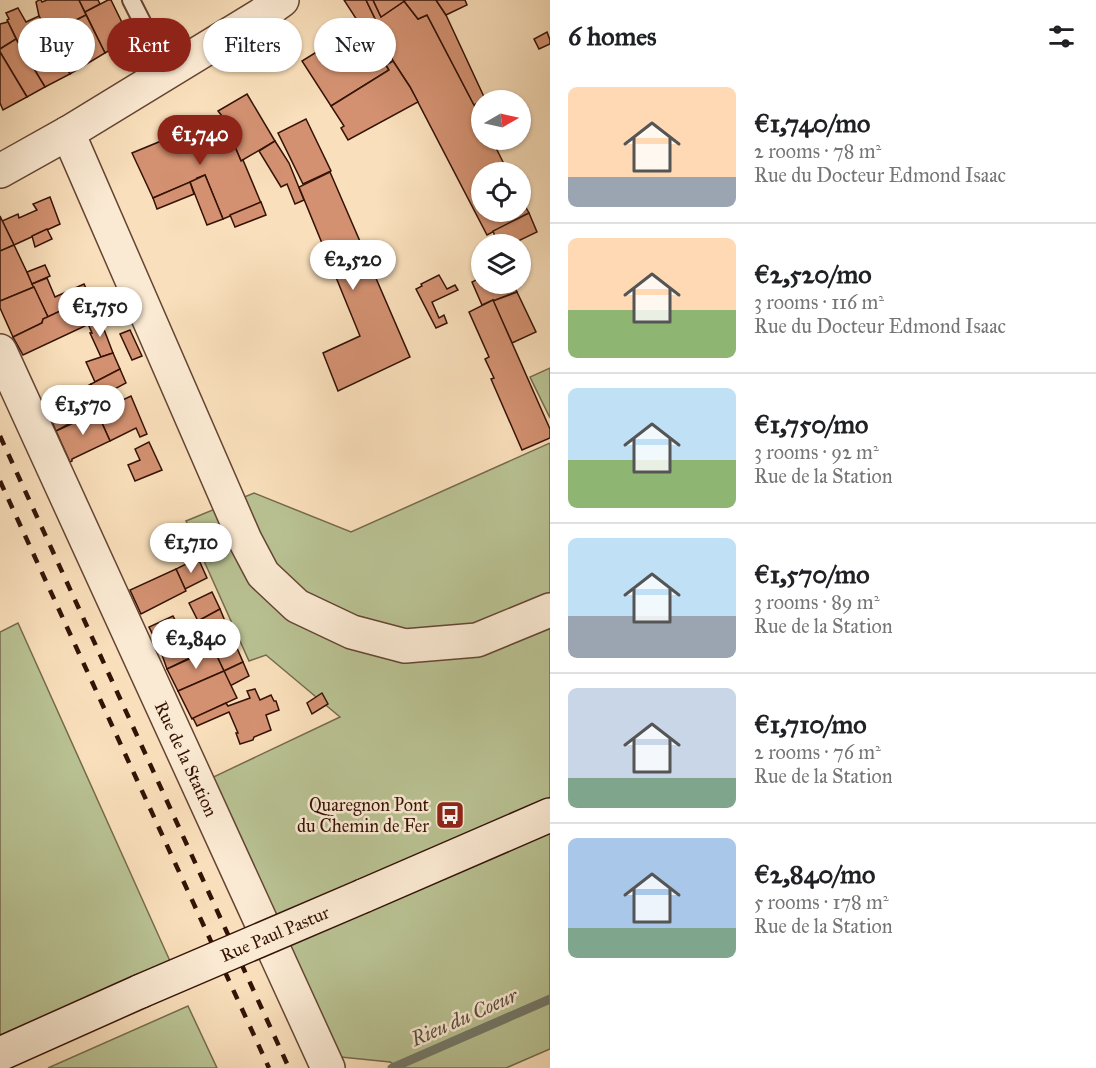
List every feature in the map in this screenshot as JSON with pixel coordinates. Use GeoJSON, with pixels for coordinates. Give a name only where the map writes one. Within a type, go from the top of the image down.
{"type":"FeatureCollection","features":[{"type":"Feature","properties":{"kind":"street"},"geometry":{"type":"LineString","coordinates":[[0,171],[168,73],[282,0]]}},
{"type":"Feature","properties":{"kind":"street"},"geometry":{"type":"LineString","coordinates":[[68,133],[245,540],[263,574],[297,606],[352,632],[405,646],[477,640],[550,610]]}},
{"type":"Feature","properties":{"kind":"street","name":"Rue de la Station"},"geometry":{"type":"LineString","coordinates":[[0,351],[328,1068]]}},
{"type":"Feature","properties":{"kind":"street","name":"Rue Paul Pastur"},"geometry":{"type":"LineString","coordinates":[[0,1054],[550,815]]}},
{"type":"Feature","properties":{"kind":"lane"},"geometry":{"type":"LineString","coordinates":[[131,0],[168,73]]}},
{"type":"Feature","properties":{"kind":"green space"},"geometry":{"type":"Polygon","coordinates":[[[550,368],[550,418],[530,377],[550,368]]]}},
{"type":"Feature","properties":{"kind":"green space"},"geometry":{"type":"Polygon","coordinates":[[[550,443],[550,1049],[506,1068],[400,1068],[390,1062],[331,1056],[205,781],[340,717],[266,655],[249,661],[186,521],[254,493],[351,532],[550,443]]]}},
{"type":"Feature","properties":{"kind":"green space"},"geometry":{"type":"Polygon","coordinates":[[[18,623],[170,961],[0,1036],[0,632],[18,623]]]}},
{"type":"Feature","properties":{"kind":"green space"},"geometry":{"type":"Polygon","coordinates":[[[188,1006],[217,1068],[48,1068],[188,1006]]]}},
{"type":"Feature","properties":{"kind":"building"},"geometry":{"type":"Polygon","coordinates":[[[39,0],[42,2],[79,0],[86,15],[80,18],[40,18],[36,2],[39,0]]]}},
{"type":"Feature","properties":{"kind":"building"},"geometry":{"type":"Polygon","coordinates":[[[79,0],[98,0],[100,4],[85,12],[79,0]]]}},
{"type":"Feature","properties":{"kind":"building"},"geometry":{"type":"Polygon","coordinates":[[[111,0],[120,18],[107,18],[107,52],[105,53],[95,32],[95,18],[88,18],[85,12],[111,0]]]}},
{"type":"Feature","properties":{"kind":"building"},"geometry":{"type":"Polygon","coordinates":[[[344,0],[366,0],[375,18],[356,18],[344,0]]]}},
{"type":"Feature","properties":{"kind":"building"},"geometry":{"type":"Polygon","coordinates":[[[366,0],[373,0],[381,17],[404,1],[418,19],[427,15],[471,99],[471,150],[497,150],[503,162],[471,162],[471,204],[410,87],[396,66],[396,18],[375,18],[366,0]]]}},
{"type":"Feature","properties":{"kind":"building"},"geometry":{"type":"Polygon","coordinates":[[[373,0],[406,0],[381,17],[373,0]]]}},
{"type":"Feature","properties":{"kind":"building"},"geometry":{"type":"Polygon","coordinates":[[[436,0],[446,15],[481,90],[471,90],[471,99],[427,15],[418,19],[404,1],[436,0]]]}},
{"type":"Feature","properties":{"kind":"building"},"geometry":{"type":"Polygon","coordinates":[[[436,0],[465,0],[467,5],[446,15],[436,0]]]}},
{"type":"Feature","properties":{"kind":"building"},"geometry":{"type":"Polygon","coordinates":[[[18,8],[24,18],[18,18],[18,42],[7,20],[9,19],[6,13],[18,8]]]}},
{"type":"Feature","properties":{"kind":"building"},"geometry":{"type":"Polygon","coordinates":[[[8,22],[16,39],[0,49],[0,24],[8,22]]]}},
{"type":"Feature","properties":{"kind":"building"},"geometry":{"type":"Polygon","coordinates":[[[547,32],[550,44],[539,49],[534,39],[547,32]]]}},
{"type":"Feature","properties":{"kind":"building"},"geometry":{"type":"Polygon","coordinates":[[[95,33],[105,53],[95,59],[95,33]]]}},
{"type":"Feature","properties":{"kind":"building"},"geometry":{"type":"Polygon","coordinates":[[[16,39],[18,72],[36,72],[45,87],[27,97],[0,49],[16,39]]]}},
{"type":"Feature","properties":{"kind":"building"},"geometry":{"type":"Polygon","coordinates":[[[0,52],[27,97],[3,110],[0,103],[0,52]]]}},
{"type":"Feature","properties":{"kind":"building"},"geometry":{"type":"Polygon","coordinates":[[[314,54],[314,72],[386,72],[331,106],[302,61],[314,54]]]}},
{"type":"Feature","properties":{"kind":"building"},"geometry":{"type":"Polygon","coordinates":[[[396,66],[418,102],[348,140],[341,128],[344,126],[331,106],[386,72],[396,72],[396,66]]]}},
{"type":"Feature","properties":{"kind":"building"},"geometry":{"type":"Polygon","coordinates":[[[36,72],[69,72],[70,74],[45,87],[36,72]]]}},
{"type":"Feature","properties":{"kind":"building"},"geometry":{"type":"Polygon","coordinates":[[[247,94],[275,141],[241,161],[218,111],[247,94]]]}},
{"type":"Feature","properties":{"kind":"building"},"geometry":{"type":"Polygon","coordinates":[[[222,116],[261,203],[223,219],[205,175],[153,198],[132,153],[222,116]]]}},
{"type":"Feature","properties":{"kind":"building"},"geometry":{"type":"Polygon","coordinates":[[[306,119],[331,171],[303,184],[278,133],[306,119]]]}},
{"type":"Feature","properties":{"kind":"building"},"geometry":{"type":"Polygon","coordinates":[[[275,141],[289,163],[304,200],[295,204],[287,184],[281,187],[259,151],[275,141]]]}},
{"type":"Feature","properties":{"kind":"building"},"geometry":{"type":"Polygon","coordinates":[[[330,172],[410,357],[338,391],[323,353],[360,336],[299,187],[330,172]]]}},
{"type":"Feature","properties":{"kind":"building"},"geometry":{"type":"Polygon","coordinates":[[[205,175],[223,219],[207,225],[190,182],[205,175]]]}},
{"type":"Feature","properties":{"kind":"building"},"geometry":{"type":"Polygon","coordinates":[[[190,182],[194,194],[157,209],[153,198],[190,182]]]}},
{"type":"Feature","properties":{"kind":"building"},"geometry":{"type":"Polygon","coordinates":[[[50,197],[60,224],[14,245],[2,221],[18,214],[19,218],[37,210],[33,204],[50,197]]]}},
{"type":"Feature","properties":{"kind":"building"},"geometry":{"type":"Polygon","coordinates":[[[261,202],[266,215],[235,227],[230,215],[261,202]]]}},
{"type":"Feature","properties":{"kind":"building"},"geometry":{"type":"Polygon","coordinates":[[[0,216],[14,245],[0,251],[0,216]]]}},
{"type":"Feature","properties":{"kind":"building"},"geometry":{"type":"Polygon","coordinates":[[[531,218],[537,232],[531,235],[494,234],[493,231],[511,222],[531,222],[531,218]]]}},
{"type":"Feature","properties":{"kind":"building"},"geometry":{"type":"Polygon","coordinates":[[[480,222],[512,222],[489,234],[486,234],[480,222]]]}},
{"type":"Feature","properties":{"kind":"building"},"geometry":{"type":"Polygon","coordinates":[[[47,229],[52,239],[35,247],[32,236],[47,229]]]}},
{"type":"Feature","properties":{"kind":"building"},"geometry":{"type":"Polygon","coordinates":[[[14,245],[34,287],[0,301],[0,251],[14,245]]]}},
{"type":"Feature","properties":{"kind":"building"},"geometry":{"type":"Polygon","coordinates":[[[45,265],[50,276],[32,284],[27,272],[45,265]]]}},
{"type":"Feature","properties":{"kind":"building"},"geometry":{"type":"Polygon","coordinates":[[[439,275],[447,289],[455,285],[458,290],[432,302],[439,318],[444,315],[447,323],[436,328],[416,289],[439,275]]]}},
{"type":"Feature","properties":{"kind":"building"},"geometry":{"type":"Polygon","coordinates":[[[47,278],[55,297],[84,284],[90,297],[48,317],[32,284],[47,278]]]}},
{"type":"Feature","properties":{"kind":"building"},"geometry":{"type":"Polygon","coordinates":[[[34,287],[48,317],[43,319],[42,323],[13,337],[0,308],[0,301],[34,287]]]}},
{"type":"Feature","properties":{"kind":"building"},"geometry":{"type":"Polygon","coordinates":[[[477,294],[512,294],[493,300],[482,305],[477,294]]]}},
{"type":"Feature","properties":{"kind":"building"},"geometry":{"type":"Polygon","coordinates":[[[518,294],[536,332],[512,343],[493,301],[518,294]]]}},
{"type":"Feature","properties":{"kind":"building"},"geometry":{"type":"Polygon","coordinates":[[[90,297],[100,319],[23,355],[13,337],[42,323],[43,319],[90,297]]]}},
{"type":"Feature","properties":{"kind":"building"},"geometry":{"type":"Polygon","coordinates":[[[493,300],[550,429],[550,438],[522,450],[491,379],[494,378],[485,359],[489,357],[469,312],[493,300]]]}},
{"type":"Feature","properties":{"kind":"building"},"geometry":{"type":"Polygon","coordinates":[[[100,319],[113,353],[101,357],[88,324],[100,319]]]}},
{"type":"Feature","properties":{"kind":"building"},"geometry":{"type":"Polygon","coordinates":[[[130,330],[142,356],[132,360],[120,334],[130,330]]]}},
{"type":"Feature","properties":{"kind":"building"},"geometry":{"type":"Polygon","coordinates":[[[113,353],[120,369],[95,382],[86,362],[113,353]]]}},
{"type":"Feature","properties":{"kind":"building"},"geometry":{"type":"Polygon","coordinates":[[[120,369],[126,383],[98,398],[91,384],[120,369]]]}},
{"type":"Feature","properties":{"kind":"building"},"geometry":{"type":"Polygon","coordinates":[[[91,384],[102,406],[56,431],[46,408],[91,384]]]}},
{"type":"Feature","properties":{"kind":"building"},"geometry":{"type":"Polygon","coordinates":[[[131,396],[147,434],[140,437],[136,428],[110,441],[97,412],[131,396]]]}},
{"type":"Feature","properties":{"kind":"building"},"geometry":{"type":"Polygon","coordinates":[[[97,412],[110,441],[70,462],[56,431],[97,412]]]}},
{"type":"Feature","properties":{"kind":"building"},"geometry":{"type":"Polygon","coordinates":[[[149,442],[162,470],[135,481],[128,465],[140,460],[135,449],[149,442]]]}},
{"type":"Feature","properties":{"kind":"building"},"geometry":{"type":"Polygon","coordinates":[[[198,558],[207,578],[185,589],[176,569],[198,558]]]}},
{"type":"Feature","properties":{"kind":"building"},"geometry":{"type":"Polygon","coordinates":[[[176,569],[186,591],[141,614],[130,590],[176,569]]]}},
{"type":"Feature","properties":{"kind":"building"},"geometry":{"type":"Polygon","coordinates":[[[212,592],[220,609],[198,621],[189,603],[212,592]]]}},
{"type":"Feature","properties":{"kind":"building"},"geometry":{"type":"Polygon","coordinates":[[[220,609],[227,626],[205,637],[198,621],[220,609]]]}},
{"type":"Feature","properties":{"kind":"building"},"geometry":{"type":"Polygon","coordinates":[[[173,616],[180,629],[156,641],[149,627],[173,616]]]}},
{"type":"Feature","properties":{"kind":"building"},"geometry":{"type":"Polygon","coordinates":[[[198,621],[205,637],[193,645],[198,654],[167,669],[162,655],[185,644],[180,629],[198,621]]]}},
{"type":"Feature","properties":{"kind":"building"},"geometry":{"type":"Polygon","coordinates":[[[180,629],[185,644],[162,655],[156,641],[180,629]]]}},
{"type":"Feature","properties":{"kind":"building"},"geometry":{"type":"Polygon","coordinates":[[[233,639],[243,662],[224,671],[213,648],[233,639]]]}},
{"type":"Feature","properties":{"kind":"building"},"geometry":{"type":"Polygon","coordinates":[[[213,648],[224,671],[178,691],[167,669],[213,648]]]}},
{"type":"Feature","properties":{"kind":"building"},"geometry":{"type":"Polygon","coordinates":[[[243,662],[249,676],[230,686],[224,671],[243,662]]]}},
{"type":"Feature","properties":{"kind":"building"},"geometry":{"type":"Polygon","coordinates":[[[224,671],[237,698],[192,719],[178,691],[224,671]]]}},
{"type":"Feature","properties":{"kind":"building"},"geometry":{"type":"Polygon","coordinates":[[[255,689],[260,700],[271,695],[276,701],[279,710],[266,715],[271,730],[240,744],[229,712],[197,726],[193,718],[226,703],[228,706],[250,698],[247,691],[255,689]]]}},
{"type":"Feature","properties":{"kind":"building"},"geometry":{"type":"Polygon","coordinates":[[[322,693],[328,704],[312,714],[307,703],[322,693]]]}},
{"type":"Feature","properties":{"kind":"waterway","name":"Rieu du Coeur"},"geometry":{"type":"LineString","coordinates":[[392,1068],[550,999]]}},
{"type":"Feature","properties":{"kind":"railway"},"geometry":{"type":"LineString","coordinates":[[0,436],[289,1068]]}},
{"type":"Feature","properties":{"kind":"railway"},"geometry":{"type":"LineString","coordinates":[[0,481],[269,1068]]}},
{"type":"Feature","properties":{"kind":"place","name":"Quaregnon Pont du Chemin de Fer"},"geometry":{"type":"Point","coordinates":[450,815]}}]}
